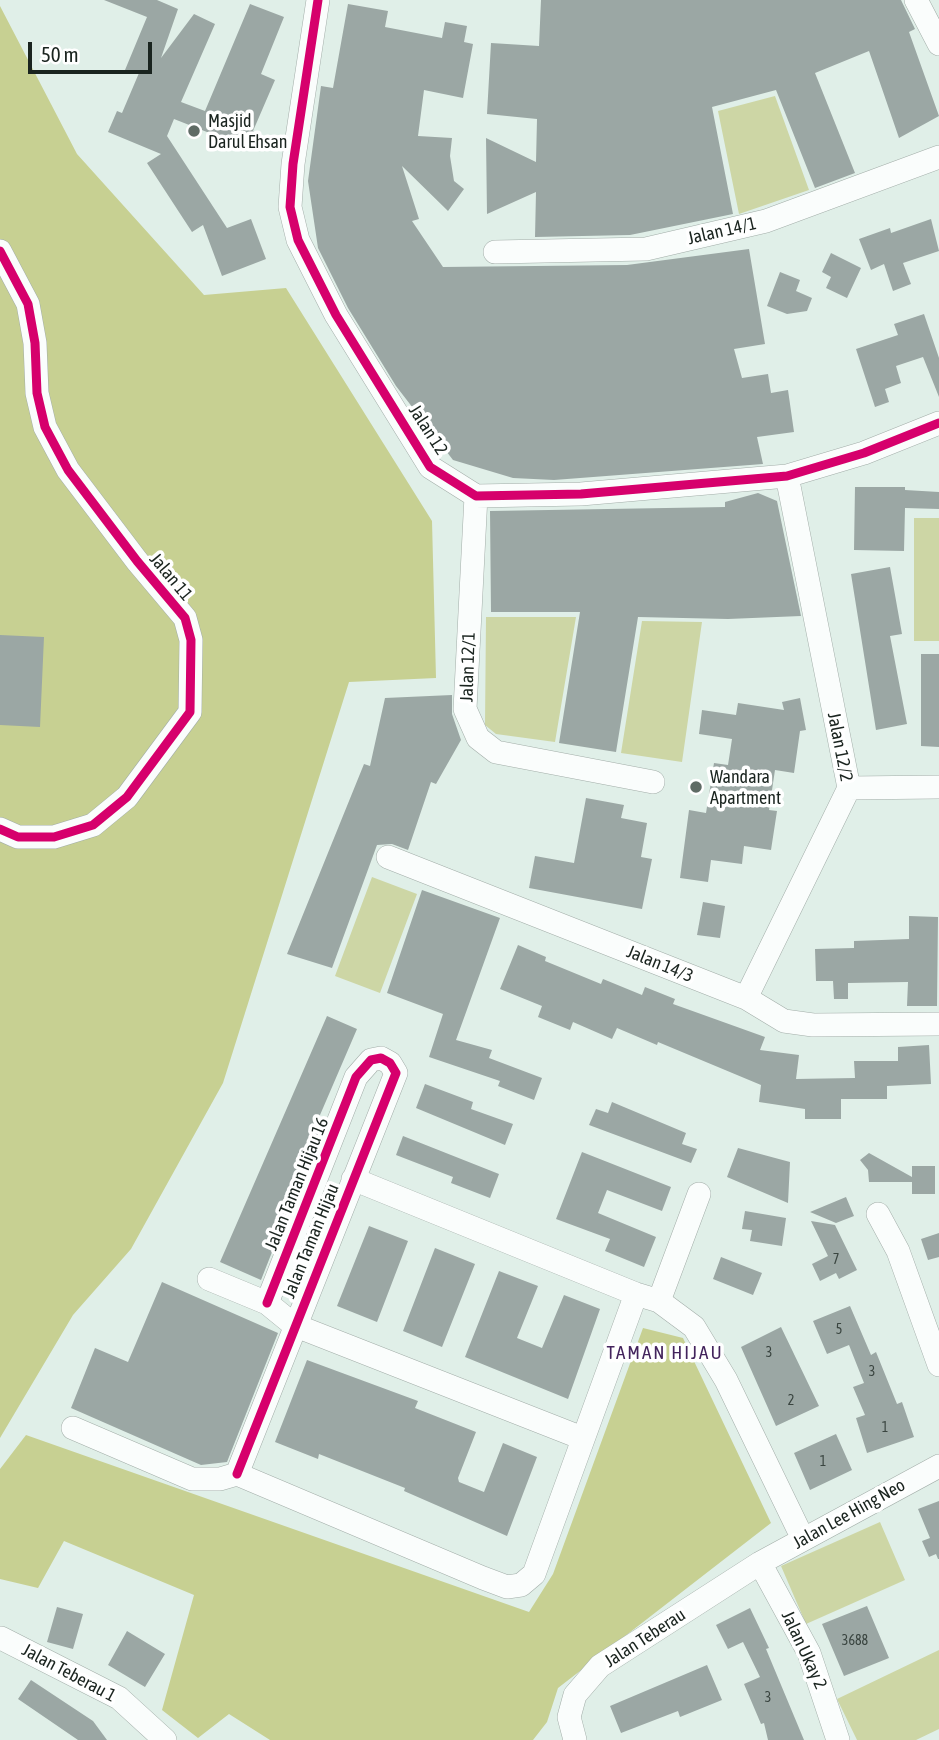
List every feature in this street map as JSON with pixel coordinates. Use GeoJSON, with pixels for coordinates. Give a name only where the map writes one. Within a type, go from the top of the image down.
{"type":"FeatureCollection","features":[{"type":"Feature","properties":{"kind":"street","name":"Jalan 12"},"geometry":{"type":"LineString","coordinates":[[318,0],[293,163],[290,207],[298,240],[336,315],[430,467],[476,496]]}},
{"type":"Feature","properties":{"kind":"street"},"geometry":{"type":"LineString","coordinates":[[916,0],[939,44]]}},
{"type":"Feature","properties":{"kind":"street","name":"Jalan 14/1"},"geometry":{"type":"LineString","coordinates":[[495,252],[646,249],[766,221],[939,157]]}},
{"type":"Feature","properties":{"kind":"street","name":"Jalan 11"},"geometry":{"type":"LineString","coordinates":[[0,251],[28,304],[35,344],[37,393],[45,427],[68,470],[137,561],[186,618],[191,640],[190,712],[127,797],[93,825],[54,837],[18,836],[0,829]]}},
{"type":"Feature","properties":{"kind":"street"},"geometry":{"type":"LineString","coordinates":[[476,496],[581,494],[787,476],[864,453],[939,423]]}},
{"type":"Feature","properties":{"kind":"street","name":"Jalan 12/2"},"geometry":{"type":"LineString","coordinates":[[746,998],[849,788],[787,476]]}},
{"type":"Feature","properties":{"kind":"street","name":"Jalan 12/1"},"geometry":{"type":"LineString","coordinates":[[476,496],[465,709],[478,738],[496,752],[653,782]]}},
{"type":"Feature","properties":{"kind":"street"},"geometry":{"type":"LineString","coordinates":[[849,788],[939,787]]}},
{"type":"Feature","properties":{"kind":"street","name":"Jalan 14/3"},"geometry":{"type":"LineString","coordinates":[[388,857],[746,998],[784,1021],[813,1025],[939,1024]]}},
{"type":"Feature","properties":{"kind":"street","name":"Jalan Taman Hijau"},"geometry":{"type":"LineString","coordinates":[[237,1474],[396,1073],[390,1063],[381,1058],[371,1060],[356,1077]]}},
{"type":"Feature","properties":{"kind":"street","name":"Jalan Taman Hijau 16"},"geometry":{"type":"LineString","coordinates":[[267,1303],[356,1077]]}},
{"type":"Feature","properties":{"kind":"street","name":"Jalan Taman Hijau"},"geometry":{"type":"LineString","coordinates":[[353,1179],[659,1301],[694,1327],[726,1380],[803,1539]]}},
{"type":"Feature","properties":{"kind":"street"},"geometry":{"type":"LineString","coordinates":[[659,1301],[699,1194]]}},
{"type":"Feature","properties":{"kind":"street"},"geometry":{"type":"LineString","coordinates":[[878,1213],[898,1251],[939,1365]]}},
{"type":"Feature","properties":{"kind":"street","name":"Jalan Taman Hijau"},"geometry":{"type":"LineString","coordinates":[[209,1279],[267,1303],[294,1325],[582,1438]]}},
{"type":"Feature","properties":{"kind":"street"},"geometry":{"type":"LineString","coordinates":[[73,1428],[192,1479],[219,1479],[237,1474],[507,1587],[521,1585],[534,1574],[636,1294]]}},
{"type":"Feature","properties":{"kind":"street","name":"Jalan Lee Hing Neo"},"geometry":{"type":"LineString","coordinates":[[760,1563],[939,1466]]}},
{"type":"Feature","properties":{"kind":"street","name":"Jalan Teberau"},"geometry":{"type":"LineString","coordinates":[[575,1740],[569,1717],[575,1695],[600,1666],[760,1563]]}},
{"type":"Feature","properties":{"kind":"street","name":"Jalan Ukay 2"},"geometry":{"type":"LineString","coordinates":[[760,1563],[809,1653],[838,1740]]}},
{"type":"Feature","properties":{"kind":"street","name":"Jalan Teberau 1"},"geometry":{"type":"LineString","coordinates":[[1,1638],[119,1698],[165,1740]]}},
{"type":"Feature","properties":{"kind":"green space"},"geometry":{"type":"Polygon","coordinates":[[[0,6],[77,154],[204,295],[286,288],[432,521],[436,678],[349,682],[223,1083],[131,1249],[73,1315],[0,1438],[0,6]]]}},
{"type":"Feature","properties":{"kind":"green space"},"geometry":{"type":"Polygon","coordinates":[[[775,96],[809,190],[739,214],[718,111],[775,96]]]}},
{"type":"Feature","properties":{"kind":"green space"},"geometry":{"type":"Polygon","coordinates":[[[914,518],[939,518],[939,641],[914,641],[914,518]]]}},
{"type":"Feature","properties":{"kind":"green space"},"geometry":{"type":"Polygon","coordinates":[[[486,617],[576,617],[555,742],[496,734],[485,725],[486,617]]]}},
{"type":"Feature","properties":{"kind":"green space"},"geometry":{"type":"Polygon","coordinates":[[[642,621],[702,622],[682,762],[621,753],[642,621]]]}},
{"type":"Feature","properties":{"kind":"green space"},"geometry":{"type":"Polygon","coordinates":[[[372,877],[417,894],[380,993],[335,976],[372,877]]]}},
{"type":"Feature","properties":{"kind":"green space"},"geometry":{"type":"Polygon","coordinates":[[[643,1328],[683,1338],[771,1523],[558,1688],[547,1722],[533,1740],[270,1740],[229,1714],[198,1738],[162,1710],[194,1595],[64,1541],[38,1588],[0,1579],[0,1469],[26,1435],[529,1612],[553,1574],[643,1328]]]}},
{"type":"Feature","properties":{"kind":"green space"},"geometry":{"type":"Polygon","coordinates":[[[880,1522],[905,1580],[806,1624],[781,1566],[880,1522]]]}},
{"type":"Feature","properties":{"kind":"green space"},"geometry":{"type":"Polygon","coordinates":[[[939,1650],[939,1729],[916,1740],[857,1740],[837,1699],[939,1650]]]}},
{"type":"Feature","properties":{"kind":"building"},"geometry":{"type":"Polygon","coordinates":[[[104,0],[157,0],[178,9],[161,58],[194,14],[215,24],[181,102],[205,111],[250,4],[284,17],[261,74],[275,80],[253,131],[257,132],[250,149],[174,119],[167,136],[227,228],[251,219],[266,259],[222,276],[203,225],[192,232],[147,163],[161,154],[108,132],[117,111],[122,113],[139,73],[125,70],[147,17],[104,0]]]}},
{"type":"Feature","properties":{"kind":"building"},"geometry":{"type":"Polygon","coordinates":[[[541,0],[901,0],[915,29],[909,32],[939,116],[899,138],[869,51],[815,73],[855,173],[815,188],[776,90],[712,107],[733,214],[630,235],[535,237],[536,192],[487,214],[486,138],[536,162],[537,119],[487,114],[491,43],[539,46],[541,0]]]}},
{"type":"Feature","properties":{"kind":"building"},"geometry":{"type":"Polygon","coordinates":[[[348,4],[388,11],[385,27],[442,38],[445,22],[467,26],[464,42],[473,44],[463,98],[424,90],[418,136],[452,138],[450,156],[454,181],[464,189],[448,211],[402,166],[419,219],[412,221],[443,267],[627,265],[749,249],[765,344],[734,349],[742,378],[768,374],[771,393],[788,390],[794,432],[757,437],[763,464],[554,480],[513,478],[453,460],[396,386],[348,308],[318,248],[308,181],[321,86],[333,88],[348,4]]]}},
{"type":"Feature","properties":{"kind":"building"},"geometry":{"type":"Polygon","coordinates":[[[931,219],[939,251],[903,263],[911,284],[893,291],[884,264],[871,270],[859,239],[890,228],[891,233],[931,219]]]}},
{"type":"Feature","properties":{"kind":"building"},"geometry":{"type":"Polygon","coordinates":[[[831,253],[861,268],[847,298],[826,288],[831,277],[822,272],[831,253]]]}},
{"type":"Feature","properties":{"kind":"building"},"geometry":{"type":"Polygon","coordinates":[[[780,272],[800,280],[796,291],[812,298],[807,311],[787,314],[767,306],[780,272]]]}},
{"type":"Feature","properties":{"kind":"building"},"geometry":{"type":"Polygon","coordinates":[[[924,314],[939,358],[939,397],[923,357],[896,366],[901,383],[885,389],[889,402],[875,407],[856,349],[898,335],[894,324],[924,314]]]}},
{"type":"Feature","properties":{"kind":"building"},"geometry":{"type":"Polygon","coordinates":[[[855,487],[905,487],[905,490],[939,492],[939,509],[905,508],[904,551],[854,550],[855,487]]]}},
{"type":"Feature","properties":{"kind":"building"},"geometry":{"type":"Polygon","coordinates":[[[758,493],[777,501],[801,616],[728,619],[638,617],[616,752],[559,743],[580,612],[491,612],[490,511],[725,507],[725,502],[758,493]]]}},
{"type":"Feature","properties":{"kind":"building"},"geometry":{"type":"Polygon","coordinates":[[[890,567],[902,634],[890,636],[907,724],[876,730],[851,574],[890,567]]]}},
{"type":"Feature","properties":{"kind":"building"},"geometry":{"type":"Polygon","coordinates":[[[0,635],[44,637],[40,727],[0,725],[0,635]]]}},
{"type":"Feature","properties":{"kind":"building"},"geometry":{"type":"Polygon","coordinates":[[[921,654],[939,654],[939,747],[921,746],[921,654]]]}},
{"type":"Feature","properties":{"kind":"building"},"geometry":{"type":"Polygon","coordinates":[[[452,695],[452,714],[461,740],[436,784],[431,782],[408,850],[392,844],[377,845],[332,968],[287,954],[364,764],[370,766],[385,698],[452,695]]]}},
{"type":"Feature","properties":{"kind":"building"},"geometry":{"type":"Polygon","coordinates":[[[800,698],[806,730],[800,731],[794,773],[775,770],[769,810],[777,811],[771,850],[744,846],[742,864],[711,860],[708,882],[680,878],[689,810],[706,813],[714,763],[728,765],[732,739],[699,734],[702,710],[736,715],[738,703],[784,710],[782,702],[800,698]]]}},
{"type":"Feature","properties":{"kind":"building"},"geometry":{"type":"Polygon","coordinates":[[[586,798],[624,805],[621,818],[647,823],[641,857],[652,859],[642,909],[529,888],[535,856],[574,863],[586,798]]]}},
{"type":"Feature","properties":{"kind":"building"},"geometry":{"type":"Polygon","coordinates":[[[422,890],[500,918],[456,1040],[492,1050],[489,1058],[542,1078],[534,1100],[498,1086],[500,1081],[429,1057],[443,1014],[387,993],[422,890]]]}},
{"type":"Feature","properties":{"kind":"building"},"geometry":{"type":"Polygon","coordinates":[[[703,902],[725,906],[720,938],[697,935],[703,902]]]}},
{"type":"Feature","properties":{"kind":"building"},"geometry":{"type":"Polygon","coordinates":[[[909,916],[938,917],[937,1006],[907,1006],[908,982],[848,983],[848,999],[834,999],[833,981],[816,981],[815,949],[854,948],[854,941],[909,939],[909,916]]]}},
{"type":"Feature","properties":{"kind":"building"},"geometry":{"type":"Polygon","coordinates":[[[518,945],[546,957],[545,961],[601,984],[603,979],[642,995],[645,987],[675,999],[673,1004],[765,1037],[760,1050],[799,1055],[796,1079],[855,1078],[854,1061],[898,1061],[898,1047],[929,1045],[931,1084],[887,1086],[887,1099],[841,1099],[841,1119],[805,1119],[805,1109],[759,1102],[761,1085],[658,1042],[657,1045],[617,1028],[612,1039],[573,1022],[570,1030],[538,1017],[542,1006],[500,989],[518,945]]]}},
{"type":"Feature","properties":{"kind":"building"},"geometry":{"type":"Polygon","coordinates":[[[327,1016],[357,1029],[317,1122],[322,1125],[261,1280],[220,1262],[327,1016]]]}},
{"type":"Feature","properties":{"kind":"building"},"geometry":{"type":"Polygon","coordinates":[[[425,1084],[473,1102],[471,1109],[513,1124],[505,1145],[416,1108],[425,1084]]]}},
{"type":"Feature","properties":{"kind":"building"},"geometry":{"type":"Polygon","coordinates":[[[612,1102],[686,1133],[682,1144],[697,1149],[691,1163],[589,1125],[596,1109],[608,1113],[612,1102]]]}},
{"type":"Feature","properties":{"kind":"building"},"geometry":{"type":"Polygon","coordinates":[[[403,1136],[499,1174],[490,1198],[451,1183],[453,1177],[396,1155],[403,1136]]]}},
{"type":"Feature","properties":{"kind":"building"},"geometry":{"type":"Polygon","coordinates":[[[738,1148],[790,1162],[788,1203],[727,1177],[738,1148]]]}},
{"type":"Feature","properties":{"kind":"building"},"geometry":{"type":"Polygon","coordinates":[[[582,1152],[671,1187],[662,1211],[607,1190],[598,1213],[656,1237],[644,1267],[605,1251],[610,1239],[556,1219],[582,1152]]]}},
{"type":"Feature","properties":{"kind":"building"},"geometry":{"type":"Polygon","coordinates":[[[869,1153],[912,1177],[912,1166],[935,1166],[935,1194],[912,1194],[912,1182],[869,1182],[868,1170],[860,1160],[869,1153]]]}},
{"type":"Feature","properties":{"kind":"building"},"geometry":{"type":"Polygon","coordinates":[[[846,1197],[854,1216],[836,1223],[810,1212],[846,1197]]]}},
{"type":"Feature","properties":{"kind":"building"},"geometry":{"type":"Polygon","coordinates":[[[745,1211],[786,1218],[782,1246],[750,1241],[752,1230],[742,1229],[745,1211]]]}},
{"type":"Feature","properties":{"kind":"building"},"geometry":{"type":"Polygon","coordinates":[[[811,1221],[835,1225],[857,1270],[839,1279],[836,1273],[820,1281],[812,1264],[828,1256],[811,1221]]]}},
{"type":"Feature","properties":{"kind":"building"},"geometry":{"type":"Polygon","coordinates":[[[369,1226],[408,1241],[377,1322],[337,1306],[369,1226]]]}},
{"type":"Feature","properties":{"kind":"building"},"geometry":{"type":"Polygon","coordinates":[[[939,1233],[939,1257],[928,1260],[921,1239],[939,1233]]]}},
{"type":"Feature","properties":{"kind":"building"},"geometry":{"type":"Polygon","coordinates":[[[435,1248],[475,1264],[442,1347],[403,1331],[435,1248]]]}},
{"type":"Feature","properties":{"kind":"building"},"geometry":{"type":"Polygon","coordinates":[[[721,1257],[762,1273],[753,1295],[713,1279],[721,1257]]]}},
{"type":"Feature","properties":{"kind":"building"},"geometry":{"type":"Polygon","coordinates":[[[499,1271],[538,1286],[517,1338],[542,1348],[564,1295],[600,1309],[568,1399],[465,1357],[499,1271]]]}},
{"type":"Feature","properties":{"kind":"building"},"geometry":{"type":"Polygon","coordinates":[[[162,1282],[278,1333],[227,1462],[201,1465],[71,1408],[95,1348],[128,1362],[162,1282]]]}},
{"type":"Feature","properties":{"kind":"building"},"geometry":{"type":"Polygon","coordinates":[[[850,1306],[871,1355],[876,1352],[897,1404],[902,1402],[914,1437],[867,1453],[856,1418],[865,1415],[853,1387],[864,1383],[849,1345],[827,1354],[813,1321],[850,1306]]]}},
{"type":"Feature","properties":{"kind":"building"},"geometry":{"type":"Polygon","coordinates":[[[781,1327],[819,1406],[776,1426],[741,1347],[781,1327]]]}},
{"type":"Feature","properties":{"kind":"building"},"geometry":{"type":"Polygon","coordinates":[[[307,1360],[418,1401],[415,1408],[476,1432],[458,1478],[459,1482],[484,1492],[503,1443],[537,1457],[507,1536],[404,1491],[405,1488],[319,1454],[318,1459],[275,1442],[307,1360]]]}},
{"type":"Feature","properties":{"kind":"building"},"geometry":{"type":"Polygon","coordinates":[[[836,1434],[852,1470],[810,1490],[794,1453],[836,1434]]]}},
{"type":"Feature","properties":{"kind":"building"},"geometry":{"type":"Polygon","coordinates":[[[939,1501],[938,1559],[936,1554],[929,1557],[922,1541],[930,1538],[918,1509],[939,1501]]]}},
{"type":"Feature","properties":{"kind":"building"},"geometry":{"type":"Polygon","coordinates":[[[867,1606],[889,1658],[844,1676],[822,1624],[867,1606]]]}},
{"type":"Feature","properties":{"kind":"building"},"geometry":{"type":"Polygon","coordinates":[[[57,1607],[83,1614],[73,1649],[47,1642],[57,1607]]]}},
{"type":"Feature","properties":{"kind":"building"},"geometry":{"type":"Polygon","coordinates":[[[750,1608],[769,1648],[766,1649],[804,1740],[768,1740],[764,1723],[761,1724],[744,1684],[760,1677],[743,1642],[728,1649],[716,1625],[750,1608]]]}},
{"type":"Feature","properties":{"kind":"building"},"geometry":{"type":"Polygon","coordinates":[[[127,1631],[165,1654],[145,1687],[108,1665],[127,1631]]]}},
{"type":"Feature","properties":{"kind":"building"},"geometry":{"type":"Polygon","coordinates":[[[707,1665],[722,1700],[680,1717],[678,1711],[621,1733],[610,1706],[707,1665]]]}},
{"type":"Feature","properties":{"kind":"building"},"geometry":{"type":"Polygon","coordinates":[[[31,1680],[93,1721],[107,1740],[78,1740],[18,1699],[31,1680]]]}},
{"type":"Feature","properties":{"kind":"cycle path"},"geometry":{"type":"LineString","coordinates":[[318,0],[293,164],[290,207],[298,240],[336,315],[430,467],[476,496],[581,494],[787,476],[864,453],[939,423]]}},
{"type":"Feature","properties":{"kind":"cycle path"},"geometry":{"type":"LineString","coordinates":[[0,251],[28,304],[35,343],[37,393],[45,427],[68,470],[137,561],[185,618],[191,640],[190,712],[127,797],[93,825],[54,837],[18,837],[0,829]]}},
{"type":"Feature","properties":{"kind":"cycle path"},"geometry":{"type":"LineString","coordinates":[[237,1474],[396,1073],[390,1063],[381,1058],[371,1060],[356,1077],[267,1303]]}},
{"type":"Feature","properties":{"kind":"place","name":"Masjid Darul Ehsan"},"geometry":{"type":"Point","coordinates":[194,131]}},
{"type":"Feature","properties":{"kind":"place","name":"Wandara Apartment"},"geometry":{"type":"Point","coordinates":[696,787]}},
{"type":"Feature","properties":{"kind":"district","name":"TAMAN HIJAU"},"geometry":{"type":"Point","coordinates":[665,1353]}}]}
